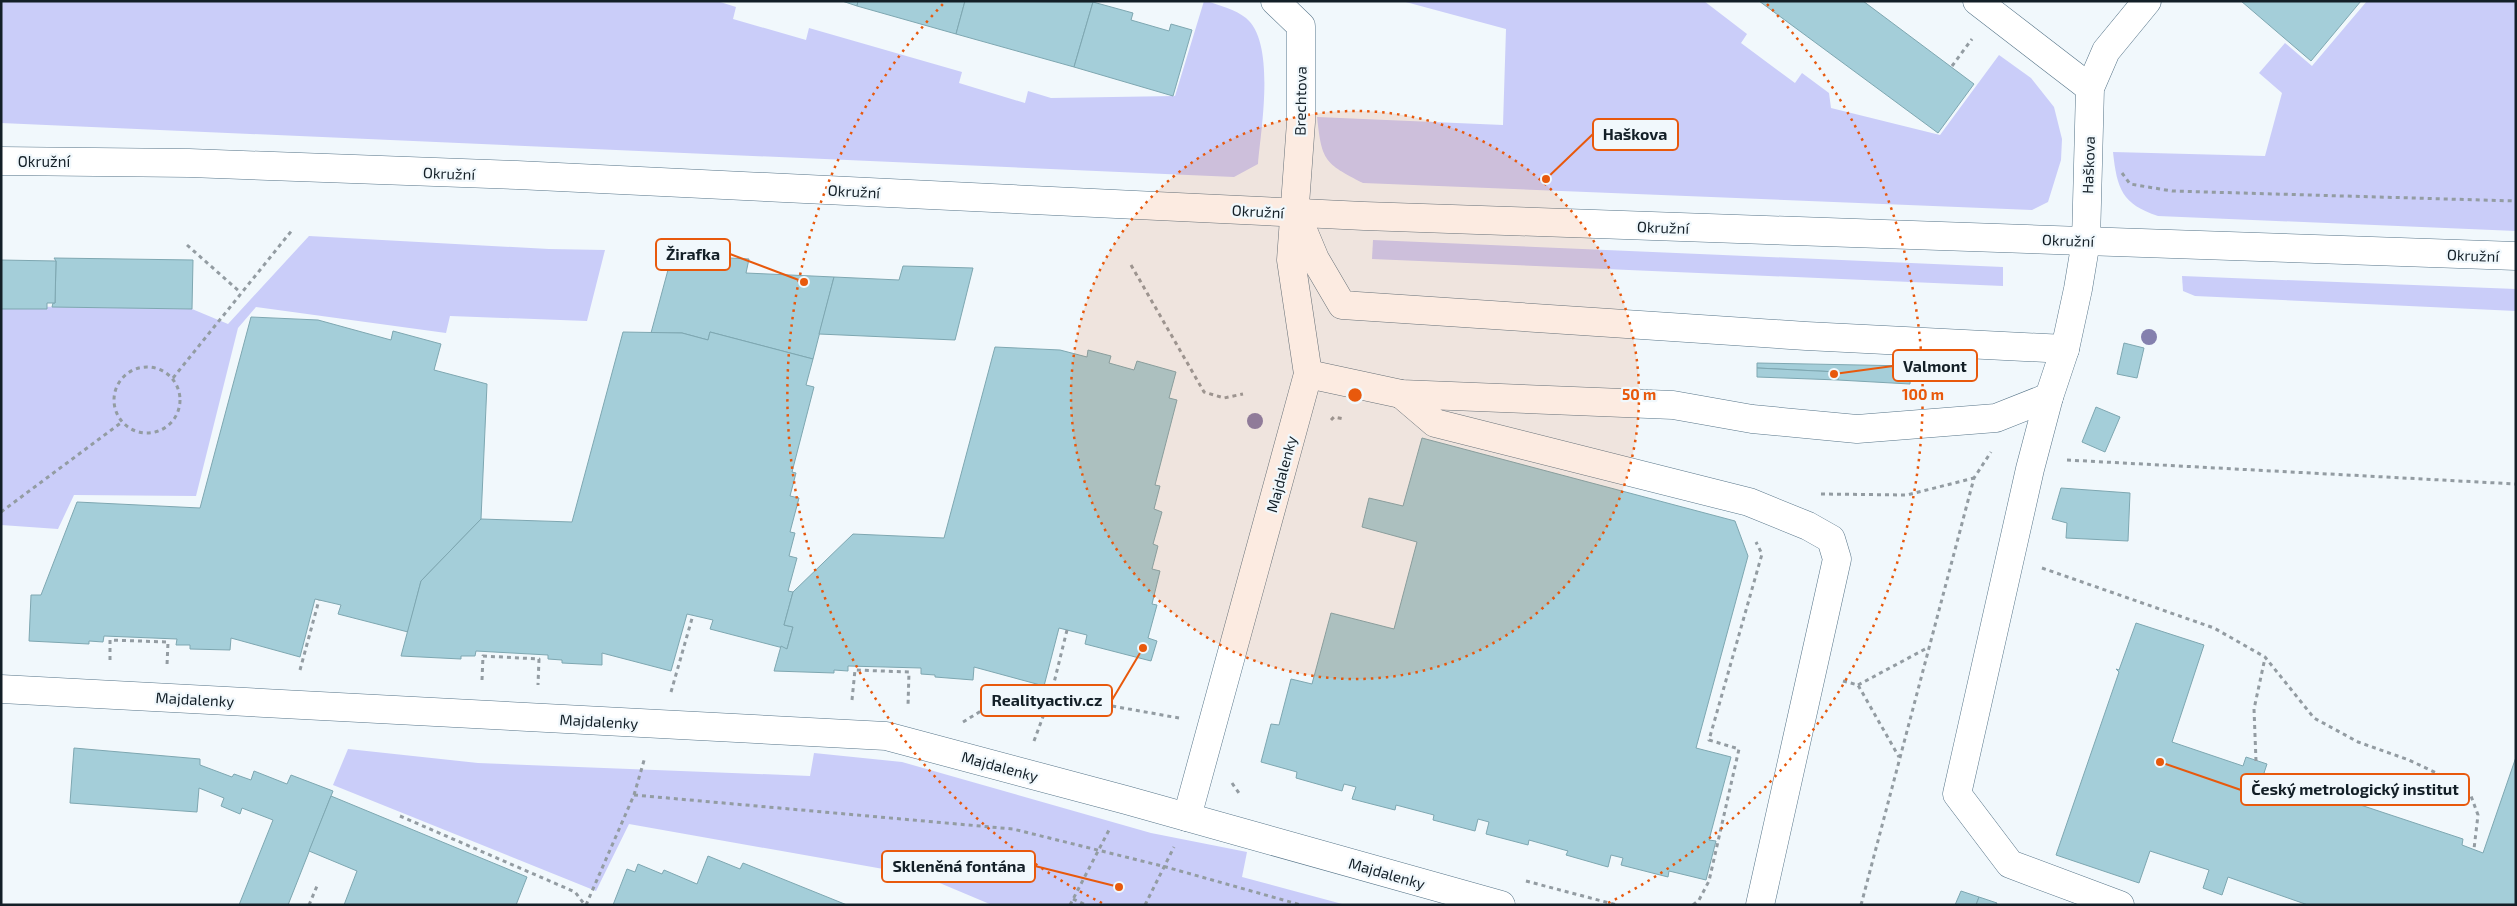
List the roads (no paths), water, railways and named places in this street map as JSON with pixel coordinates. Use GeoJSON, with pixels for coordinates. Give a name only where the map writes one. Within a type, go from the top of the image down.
{"type":"FeatureCollection","features":[{"type":"Feature","properties":{"kind":"street","name":"Brechtova"},"geometry":{"type":"LineString","coordinates":[[1275,1],[1301,26],[1300,122],[1296,213]]}},
{"type":"Feature","properties":{"kind":"street"},"geometry":{"type":"LineString","coordinates":[[1977,1],[2090,88]]}},
{"type":"Feature","properties":{"kind":"street","name":"Haškova"},"geometry":{"type":"LineString","coordinates":[[2120,905],[2010,864],[1957,794],[2033,458],[2049,397],[2065,349],[2086,241],[2090,88],[2106,51],[2147,1]]}},
{"type":"Feature","properties":{"kind":"street","name":"Okružní"},"geometry":{"type":"LineString","coordinates":[[1,161],[189,163],[517,175],[1296,213],[2516,256]]}},
{"type":"Feature","properties":{"kind":"street"},"geometry":{"type":"LineString","coordinates":[[1296,213],[1315,259],[1342,305],[1871,340],[2065,349]]}},
{"type":"Feature","properties":{"kind":"street","name":"Majdalenky"},"geometry":{"type":"LineString","coordinates":[[1186,817],[1308,374],[1291,260],[1296,213]]}},
{"type":"Feature","properties":{"kind":"street"},"geometry":{"type":"LineString","coordinates":[[1308,374],[1401,394],[1672,405],[1752,419],[1857,429],[1996,418],[2049,397]]}},
{"type":"Feature","properties":{"kind":"street"},"geometry":{"type":"LineString","coordinates":[[1401,394],[1436,423],[1749,502],[1808,526],[1831,539],[1837,559],[1760,905]]}},
{"type":"Feature","properties":{"kind":"street","name":"Majdalenky"},"geometry":{"type":"LineString","coordinates":[[1,689],[886,736],[1126,800],[1501,905]]}},
{"type":"Feature","properties":{"kind":"place","name":"Haškova"},"geometry":{"type":"Point","coordinates":[1546,179]}},
{"type":"Feature","properties":{"kind":"place","name":"Žirafka"},"geometry":{"type":"Point","coordinates":[804,282]}},
{"type":"Feature","properties":{"kind":"place","name":"Valmont"},"geometry":{"type":"Point","coordinates":[1834,374]}},
{"type":"Feature","properties":{"kind":"place","name":"Realityactiv.cz"},"geometry":{"type":"Point","coordinates":[1143,648]}},
{"type":"Feature","properties":{"kind":"place","name":"Český metrologický institut"},"geometry":{"type":"Point","coordinates":[2160,762]}},
{"type":"Feature","properties":{"kind":"place","name":"Skleněná fontána"},"geometry":{"type":"Point","coordinates":[1119,887]}}]}
